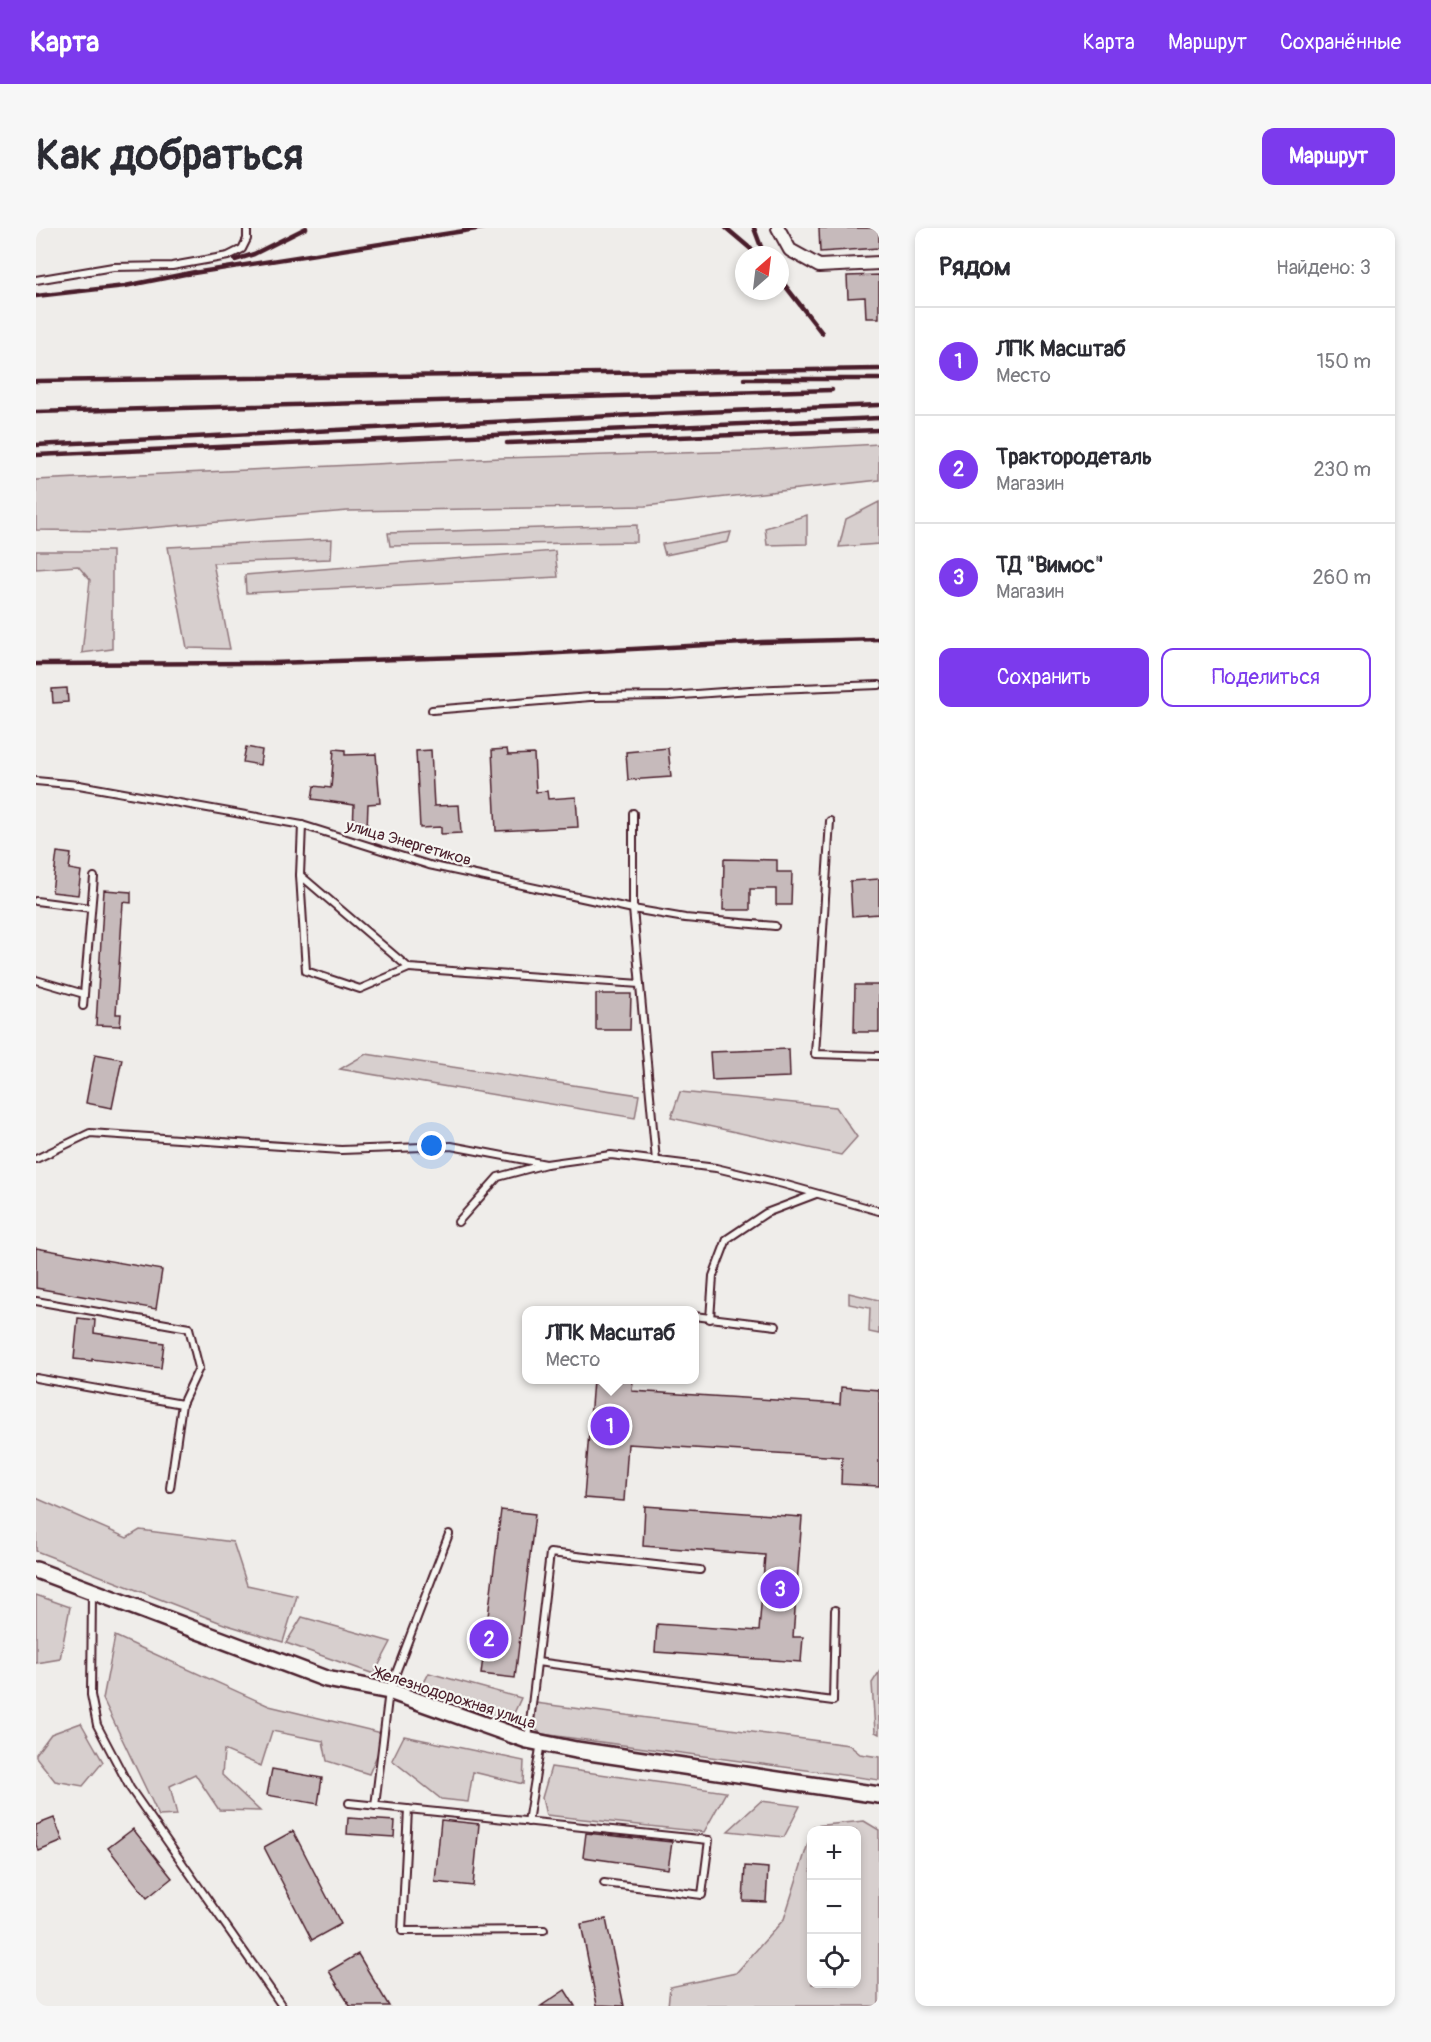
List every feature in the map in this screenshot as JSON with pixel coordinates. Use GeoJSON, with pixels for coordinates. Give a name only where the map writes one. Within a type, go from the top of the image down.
{"type":"FeatureCollection","features":[{"type":"Feature","properties":{"kind":"street"},"geometry":{"type":"LineString","coordinates":[[778,228],[790,250],[819,266],[879,263]]}},
{"type":"Feature","properties":{"kind":"street","name":"Железнодорожная улица"},"geometry":{"type":"LineString","coordinates":[[36,1570],[326,1679],[389,1691],[534,1741],[734,1775],[879,1796]]}},
{"type":"Feature","properties":{"kind":"lane"},"geometry":{"type":"LineString","coordinates":[[36,280],[113,267],[172,266],[228,256],[242,249],[247,239],[247,228]]}},
{"type":"Feature","properties":{"kind":"lane"},"geometry":{"type":"LineString","coordinates":[[432,710],[590,697],[669,696],[879,685]]}},
{"type":"Feature","properties":{"kind":"lane","name":"улица Энергетиков"},"geometry":{"type":"LineString","coordinates":[[36,781],[78,785],[302,825],[429,865],[633,909],[685,918],[775,926]]}},
{"type":"Feature","properties":{"kind":"lane"},"geometry":{"type":"LineString","coordinates":[[633,813],[633,909],[656,1161]]}},
{"type":"Feature","properties":{"kind":"lane"},"geometry":{"type":"LineString","coordinates":[[830,821],[815,1054],[879,1056]]}},
{"type":"Feature","properties":{"kind":"lane"},"geometry":{"type":"LineString","coordinates":[[302,825],[300,875],[306,970],[360,990],[409,968],[640,984]]}},
{"type":"Feature","properties":{"kind":"lane"},"geometry":{"type":"LineString","coordinates":[[300,875],[409,968]]}},
{"type":"Feature","properties":{"kind":"lane"},"geometry":{"type":"LineString","coordinates":[[83,1006],[94,877]]}},
{"type":"Feature","properties":{"kind":"lane"},"geometry":{"type":"LineString","coordinates":[[36,901],[91,908]]}},
{"type":"Feature","properties":{"kind":"lane"},"geometry":{"type":"LineString","coordinates":[[36,980],[84,994]]}},
{"type":"Feature","properties":{"kind":"lane"},"geometry":{"type":"LineString","coordinates":[[36,1159],[90,1133],[341,1150],[451,1146],[546,1164]]}},
{"type":"Feature","properties":{"kind":"lane"},"geometry":{"type":"LineString","coordinates":[[458,1222],[498,1177],[546,1164],[611,1155],[716,1168],[879,1211]]}},
{"type":"Feature","properties":{"kind":"lane"},"geometry":{"type":"LineString","coordinates":[[710,1319],[713,1276],[727,1239],[765,1213],[817,1193]]}},
{"type":"Feature","properties":{"kind":"lane"},"geometry":{"type":"LineString","coordinates":[[36,1301],[189,1328],[199,1368],[182,1404],[170,1488]]}},
{"type":"Feature","properties":{"kind":"lane"},"geometry":{"type":"LineString","coordinates":[[699,1317],[776,1326]]}},
{"type":"Feature","properties":{"kind":"lane"},"geometry":{"type":"LineString","coordinates":[[36,1378],[182,1404]]}},
{"type":"Feature","properties":{"kind":"lane"},"geometry":{"type":"LineString","coordinates":[[375,1806],[389,1691],[449,1534]]}},
{"type":"Feature","properties":{"kind":"lane"},"geometry":{"type":"LineString","coordinates":[[528,1821],[537,1662],[550,1553],[700,1570]]}},
{"type":"Feature","properties":{"kind":"lane"},"geometry":{"type":"LineString","coordinates":[[92,1592],[91,1695],[97,1725],[130,1788],[282,2006]]}},
{"type":"Feature","properties":{"kind":"lane"},"geometry":{"type":"LineString","coordinates":[[537,1662],[833,1701],[835,1611]]}},
{"type":"Feature","properties":{"kind":"lane"},"geometry":{"type":"LineString","coordinates":[[349,1803],[710,1840],[702,1895],[604,1883]]}},
{"type":"Feature","properties":{"kind":"lane"},"geometry":{"type":"LineString","coordinates":[[408,1809],[402,1931],[544,1930]]}},
{"type":"Feature","properties":{"kind":"shaded area"},"geometry":{"type":"Polygon","coordinates":[[[879,444],[879,480],[645,506],[348,511],[113,531],[36,530],[36,480],[501,458],[751,451],[879,444]]]}},
{"type":"Feature","properties":{"kind":"shaded area"},"geometry":{"type":"Polygon","coordinates":[[[879,502],[879,544],[839,547],[846,519],[879,502]]]}},
{"type":"Feature","properties":{"kind":"shaded area"},"geometry":{"type":"Polygon","coordinates":[[[807,515],[807,544],[767,545],[765,528],[807,515]]]}},
{"type":"Feature","properties":{"kind":"shaded area"},"geometry":{"type":"Polygon","coordinates":[[[637,525],[637,542],[390,546],[388,533],[637,525]]]}},
{"type":"Feature","properties":{"kind":"shaded area"},"geometry":{"type":"Polygon","coordinates":[[[731,532],[728,542],[665,555],[662,544],[731,532]]]}},
{"type":"Feature","properties":{"kind":"shaded area"},"geometry":{"type":"Polygon","coordinates":[[[332,539],[331,559],[213,563],[230,649],[187,648],[168,547],[332,539]]]}},
{"type":"Feature","properties":{"kind":"shaded area"},"geometry":{"type":"Polygon","coordinates":[[[36,551],[112,551],[112,649],[82,653],[90,580],[78,566],[36,569],[36,551]]]}},
{"type":"Feature","properties":{"kind":"shaded area"},"geometry":{"type":"Polygon","coordinates":[[[555,551],[558,577],[246,593],[245,575],[555,551]]]}},
{"type":"Feature","properties":{"kind":"shaded area"},"geometry":{"type":"Polygon","coordinates":[[[366,1054],[639,1095],[635,1118],[340,1069],[366,1054]]]}},
{"type":"Feature","properties":{"kind":"shaded area"},"geometry":{"type":"Polygon","coordinates":[[[680,1092],[836,1107],[857,1137],[841,1155],[671,1118],[680,1092]]]}},
{"type":"Feature","properties":{"kind":"shaded area"},"geometry":{"type":"Polygon","coordinates":[[[849,1293],[879,1300],[879,1334],[869,1332],[870,1308],[849,1304],[849,1293]]]}},
{"type":"Feature","properties":{"kind":"shaded area"},"geometry":{"type":"Polygon","coordinates":[[[36,1498],[127,1538],[140,1530],[233,1542],[247,1585],[297,1596],[283,1642],[224,1624],[36,1551],[36,1498]]]}},
{"type":"Feature","properties":{"kind":"shaded area"},"geometry":{"type":"Polygon","coordinates":[[[36,1595],[70,1607],[60,1659],[36,1663],[36,1595]]]}},
{"type":"Feature","properties":{"kind":"shaded area"},"geometry":{"type":"Polygon","coordinates":[[[302,1617],[391,1642],[374,1674],[286,1643],[302,1617]]]}},
{"type":"Feature","properties":{"kind":"shaded area"},"geometry":{"type":"Polygon","coordinates":[[[115,1636],[269,1706],[386,1734],[369,1774],[327,1761],[323,1741],[272,1731],[261,1766],[224,1750],[222,1775],[260,1811],[219,1810],[195,1774],[170,1786],[177,1815],[159,1816],[103,1699],[115,1636]]]}},
{"type":"Feature","properties":{"kind":"shaded area"},"geometry":{"type":"Polygon","coordinates":[[[879,1672],[879,1734],[875,1732],[872,1683],[879,1672]]]}},
{"type":"Feature","properties":{"kind":"shaded area"},"geometry":{"type":"Polygon","coordinates":[[[429,1673],[521,1698],[509,1724],[416,1698],[429,1673]]]}},
{"type":"Feature","properties":{"kind":"shaded area"},"geometry":{"type":"Polygon","coordinates":[[[528,1702],[849,1745],[860,1754],[879,1757],[879,1780],[542,1734],[529,1721],[528,1702]]]}},
{"type":"Feature","properties":{"kind":"shaded area"},"geometry":{"type":"Polygon","coordinates":[[[81,1723],[103,1762],[83,1786],[55,1781],[36,1754],[51,1734],[81,1723]]]}},
{"type":"Feature","properties":{"kind":"shaded area"},"geometry":{"type":"Polygon","coordinates":[[[404,1736],[524,1761],[523,1784],[473,1772],[468,1802],[441,1799],[392,1760],[404,1736]]]}},
{"type":"Feature","properties":{"kind":"shaded area"},"geometry":{"type":"Polygon","coordinates":[[[551,1767],[726,1792],[704,1832],[546,1815],[542,1798],[551,1767]]]}},
{"type":"Feature","properties":{"kind":"shaded area"},"geometry":{"type":"Polygon","coordinates":[[[761,1801],[800,1806],[784,1837],[728,1831],[761,1801]]]}},
{"type":"Feature","properties":{"kind":"shaded area"},"geometry":{"type":"Polygon","coordinates":[[[864,1821],[879,1830],[879,2006],[668,2006],[670,1987],[736,1973],[784,1919],[807,1847],[807,1988],[861,1988],[861,1826],[814,1826],[864,1821]]]}},
{"type":"Feature","properties":{"kind":"building"},"geometry":{"type":"Polygon","coordinates":[[[819,228],[879,228],[879,248],[820,252],[819,228]]]}},
{"type":"Feature","properties":{"kind":"building"},"geometry":{"type":"Polygon","coordinates":[[[879,275],[879,318],[866,318],[865,297],[848,298],[847,276],[879,275]]]}},
{"type":"Feature","properties":{"kind":"building"},"geometry":{"type":"Polygon","coordinates":[[[67,688],[68,702],[53,703],[52,689],[67,688]]]}},
{"type":"Feature","properties":{"kind":"building"},"geometry":{"type":"Polygon","coordinates":[[[246,747],[262,750],[260,765],[243,762],[246,747]]]}},
{"type":"Feature","properties":{"kind":"building"},"geometry":{"type":"Polygon","coordinates":[[[668,748],[671,777],[628,780],[626,752],[668,748]]]}},
{"type":"Feature","properties":{"kind":"building"},"geometry":{"type":"Polygon","coordinates":[[[334,749],[345,750],[345,755],[376,754],[380,803],[368,804],[367,829],[353,829],[354,805],[312,799],[314,786],[331,788],[334,749]]]}},
{"type":"Feature","properties":{"kind":"building"},"geometry":{"type":"Polygon","coordinates":[[[507,749],[508,755],[534,754],[536,792],[547,791],[548,799],[576,797],[578,827],[496,831],[492,750],[507,749]]]}},
{"type":"Feature","properties":{"kind":"building"},"geometry":{"type":"Polygon","coordinates":[[[431,750],[434,806],[459,805],[461,833],[441,834],[441,827],[420,828],[416,751],[431,750]]]}},
{"type":"Feature","properties":{"kind":"building"},"geometry":{"type":"Polygon","coordinates":[[[57,852],[71,854],[69,869],[81,871],[78,895],[52,892],[57,852]]]}},
{"type":"Feature","properties":{"kind":"building"},"geometry":{"type":"Polygon","coordinates":[[[724,859],[777,860],[777,872],[792,872],[791,905],[776,905],[776,889],[750,889],[750,910],[723,910],[724,859]]]}},
{"type":"Feature","properties":{"kind":"building"},"geometry":{"type":"Polygon","coordinates":[[[879,879],[879,914],[852,916],[850,881],[879,879]]]}},
{"type":"Feature","properties":{"kind":"building"},"geometry":{"type":"Polygon","coordinates":[[[104,890],[131,892],[131,903],[123,902],[116,1014],[121,1014],[120,1026],[96,1025],[104,890]]]}},
{"type":"Feature","properties":{"kind":"building"},"geometry":{"type":"Polygon","coordinates":[[[855,985],[879,985],[879,1032],[854,1032],[855,985]]]}},
{"type":"Feature","properties":{"kind":"building"},"geometry":{"type":"Polygon","coordinates":[[[596,994],[631,994],[630,1030],[596,1030],[596,994]]]}},
{"type":"Feature","properties":{"kind":"building"},"geometry":{"type":"Polygon","coordinates":[[[789,1049],[790,1077],[712,1080],[710,1052],[789,1049]]]}},
{"type":"Feature","properties":{"kind":"building"},"geometry":{"type":"Polygon","coordinates":[[[95,1054],[122,1059],[112,1108],[86,1103],[95,1054]]]}},
{"type":"Feature","properties":{"kind":"building"},"geometry":{"type":"Polygon","coordinates":[[[36,1248],[162,1270],[156,1309],[36,1288],[36,1248]]]}},
{"type":"Feature","properties":{"kind":"building"},"geometry":{"type":"Polygon","coordinates":[[[78,1318],[95,1320],[94,1333],[164,1343],[161,1368],[92,1359],[92,1361],[74,1359],[78,1318]]]}},
{"type":"Feature","properties":{"kind":"building"},"geometry":{"type":"Polygon","coordinates":[[[593,1384],[633,1384],[632,1391],[840,1404],[841,1387],[879,1390],[879,1486],[841,1484],[842,1457],[628,1444],[624,1501],[584,1498],[593,1384]]]}},
{"type":"Feature","properties":{"kind":"building"},"geometry":{"type":"Polygon","coordinates":[[[645,1506],[802,1517],[793,1637],[803,1637],[801,1662],[655,1652],[657,1624],[759,1631],[765,1555],[643,1546],[645,1506]]]}},
{"type":"Feature","properties":{"kind":"building"},"geometry":{"type":"Polygon","coordinates":[[[501,1510],[535,1514],[515,1678],[481,1674],[501,1510]]]}},
{"type":"Feature","properties":{"kind":"building"},"geometry":{"type":"Polygon","coordinates":[[[272,1769],[322,1778],[318,1804],[267,1795],[272,1769]]]}},
{"type":"Feature","properties":{"kind":"building"},"geometry":{"type":"Polygon","coordinates":[[[54,1818],[63,1841],[39,1851],[36,1845],[36,1825],[54,1818]]]}},
{"type":"Feature","properties":{"kind":"building"},"geometry":{"type":"Polygon","coordinates":[[[348,1818],[395,1821],[394,1837],[347,1834],[348,1818]]]}},
{"type":"Feature","properties":{"kind":"building"},"geometry":{"type":"Polygon","coordinates":[[[441,1820],[479,1824],[473,1886],[435,1882],[441,1820]]]}},
{"type":"Feature","properties":{"kind":"building"},"geometry":{"type":"Polygon","coordinates":[[[133,1829],[172,1878],[147,1898],[108,1848],[133,1829]]]}},
{"type":"Feature","properties":{"kind":"building"},"geometry":{"type":"Polygon","coordinates":[[[293,1831],[341,1924],[312,1940],[264,1847],[293,1831]]]}},
{"type":"Feature","properties":{"kind":"building"},"geometry":{"type":"Polygon","coordinates":[[[586,1833],[672,1842],[668,1869],[583,1857],[586,1833]]]}},
{"type":"Feature","properties":{"kind":"building"},"geometry":{"type":"Polygon","coordinates":[[[745,1866],[768,1868],[766,1902],[743,1901],[745,1866]]]}},
{"type":"Feature","properties":{"kind":"building"},"geometry":{"type":"Polygon","coordinates":[[[606,1919],[624,2006],[597,2005],[581,1924],[606,1919]]]}},
{"type":"Feature","properties":{"kind":"building"},"geometry":{"type":"Polygon","coordinates":[[[358,1954],[389,2006],[350,2006],[329,1971],[358,1954]]]}},
{"type":"Feature","properties":{"kind":"building"},"geometry":{"type":"Polygon","coordinates":[[[565,1990],[575,2006],[541,2006],[565,1990]]]}},
{"type":"Feature","properties":{"kind":"railway"},"geometry":{"type":"LineString","coordinates":[[235,260],[254,254],[306,228]]}},
{"type":"Feature","properties":{"kind":"railway"},"geometry":{"type":"LineString","coordinates":[[187,274],[483,228]]}},
{"type":"Feature","properties":{"kind":"railway"},"geometry":{"type":"LineString","coordinates":[[726,228],[747,246]]}},
{"type":"Feature","properties":{"kind":"railway"},"geometry":{"type":"LineString","coordinates":[[754,228],[761,246]]}},
{"type":"Feature","properties":{"kind":"railway"},"geometry":{"type":"LineString","coordinates":[[36,296],[125,286],[195,272]]}},
{"type":"Feature","properties":{"kind":"railway"},"geometry":{"type":"LineString","coordinates":[[789,291],[822,333]]}},
{"type":"Feature","properties":{"kind":"railway"},"geometry":{"type":"LineString","coordinates":[[36,381],[879,369]]}},
{"type":"Feature","properties":{"kind":"railway"},"geometry":{"type":"LineString","coordinates":[[744,379],[879,379]]}},
{"type":"Feature","properties":{"kind":"railway"},"geometry":{"type":"LineString","coordinates":[[36,412],[832,390]]}},
{"type":"Feature","properties":{"kind":"railway"},"geometry":{"type":"LineString","coordinates":[[36,445],[879,405]]}},
{"type":"Feature","properties":{"kind":"railway"},"geometry":{"type":"LineString","coordinates":[[36,455],[879,418]]}},
{"type":"Feature","properties":{"kind":"railway"},"geometry":{"type":"LineString","coordinates":[[507,443],[879,430]]}},
{"type":"Feature","properties":{"kind":"railway"},"geometry":{"type":"LineString","coordinates":[[36,664],[273,663],[522,655],[762,642],[879,639]]}},
{"type":"Feature","properties":{"kind":"place","name":"ЛПК Масштаб"},"geometry":{"type":"Point","coordinates":[610,1426]}},
{"type":"Feature","properties":{"kind":"place","name":"ТД \"Вимос\""},"geometry":{"type":"Point","coordinates":[780,1589]}},
{"type":"Feature","properties":{"kind":"place","name":"Трактородеталь"},"geometry":{"type":"Point","coordinates":[489,1639]}}]}
